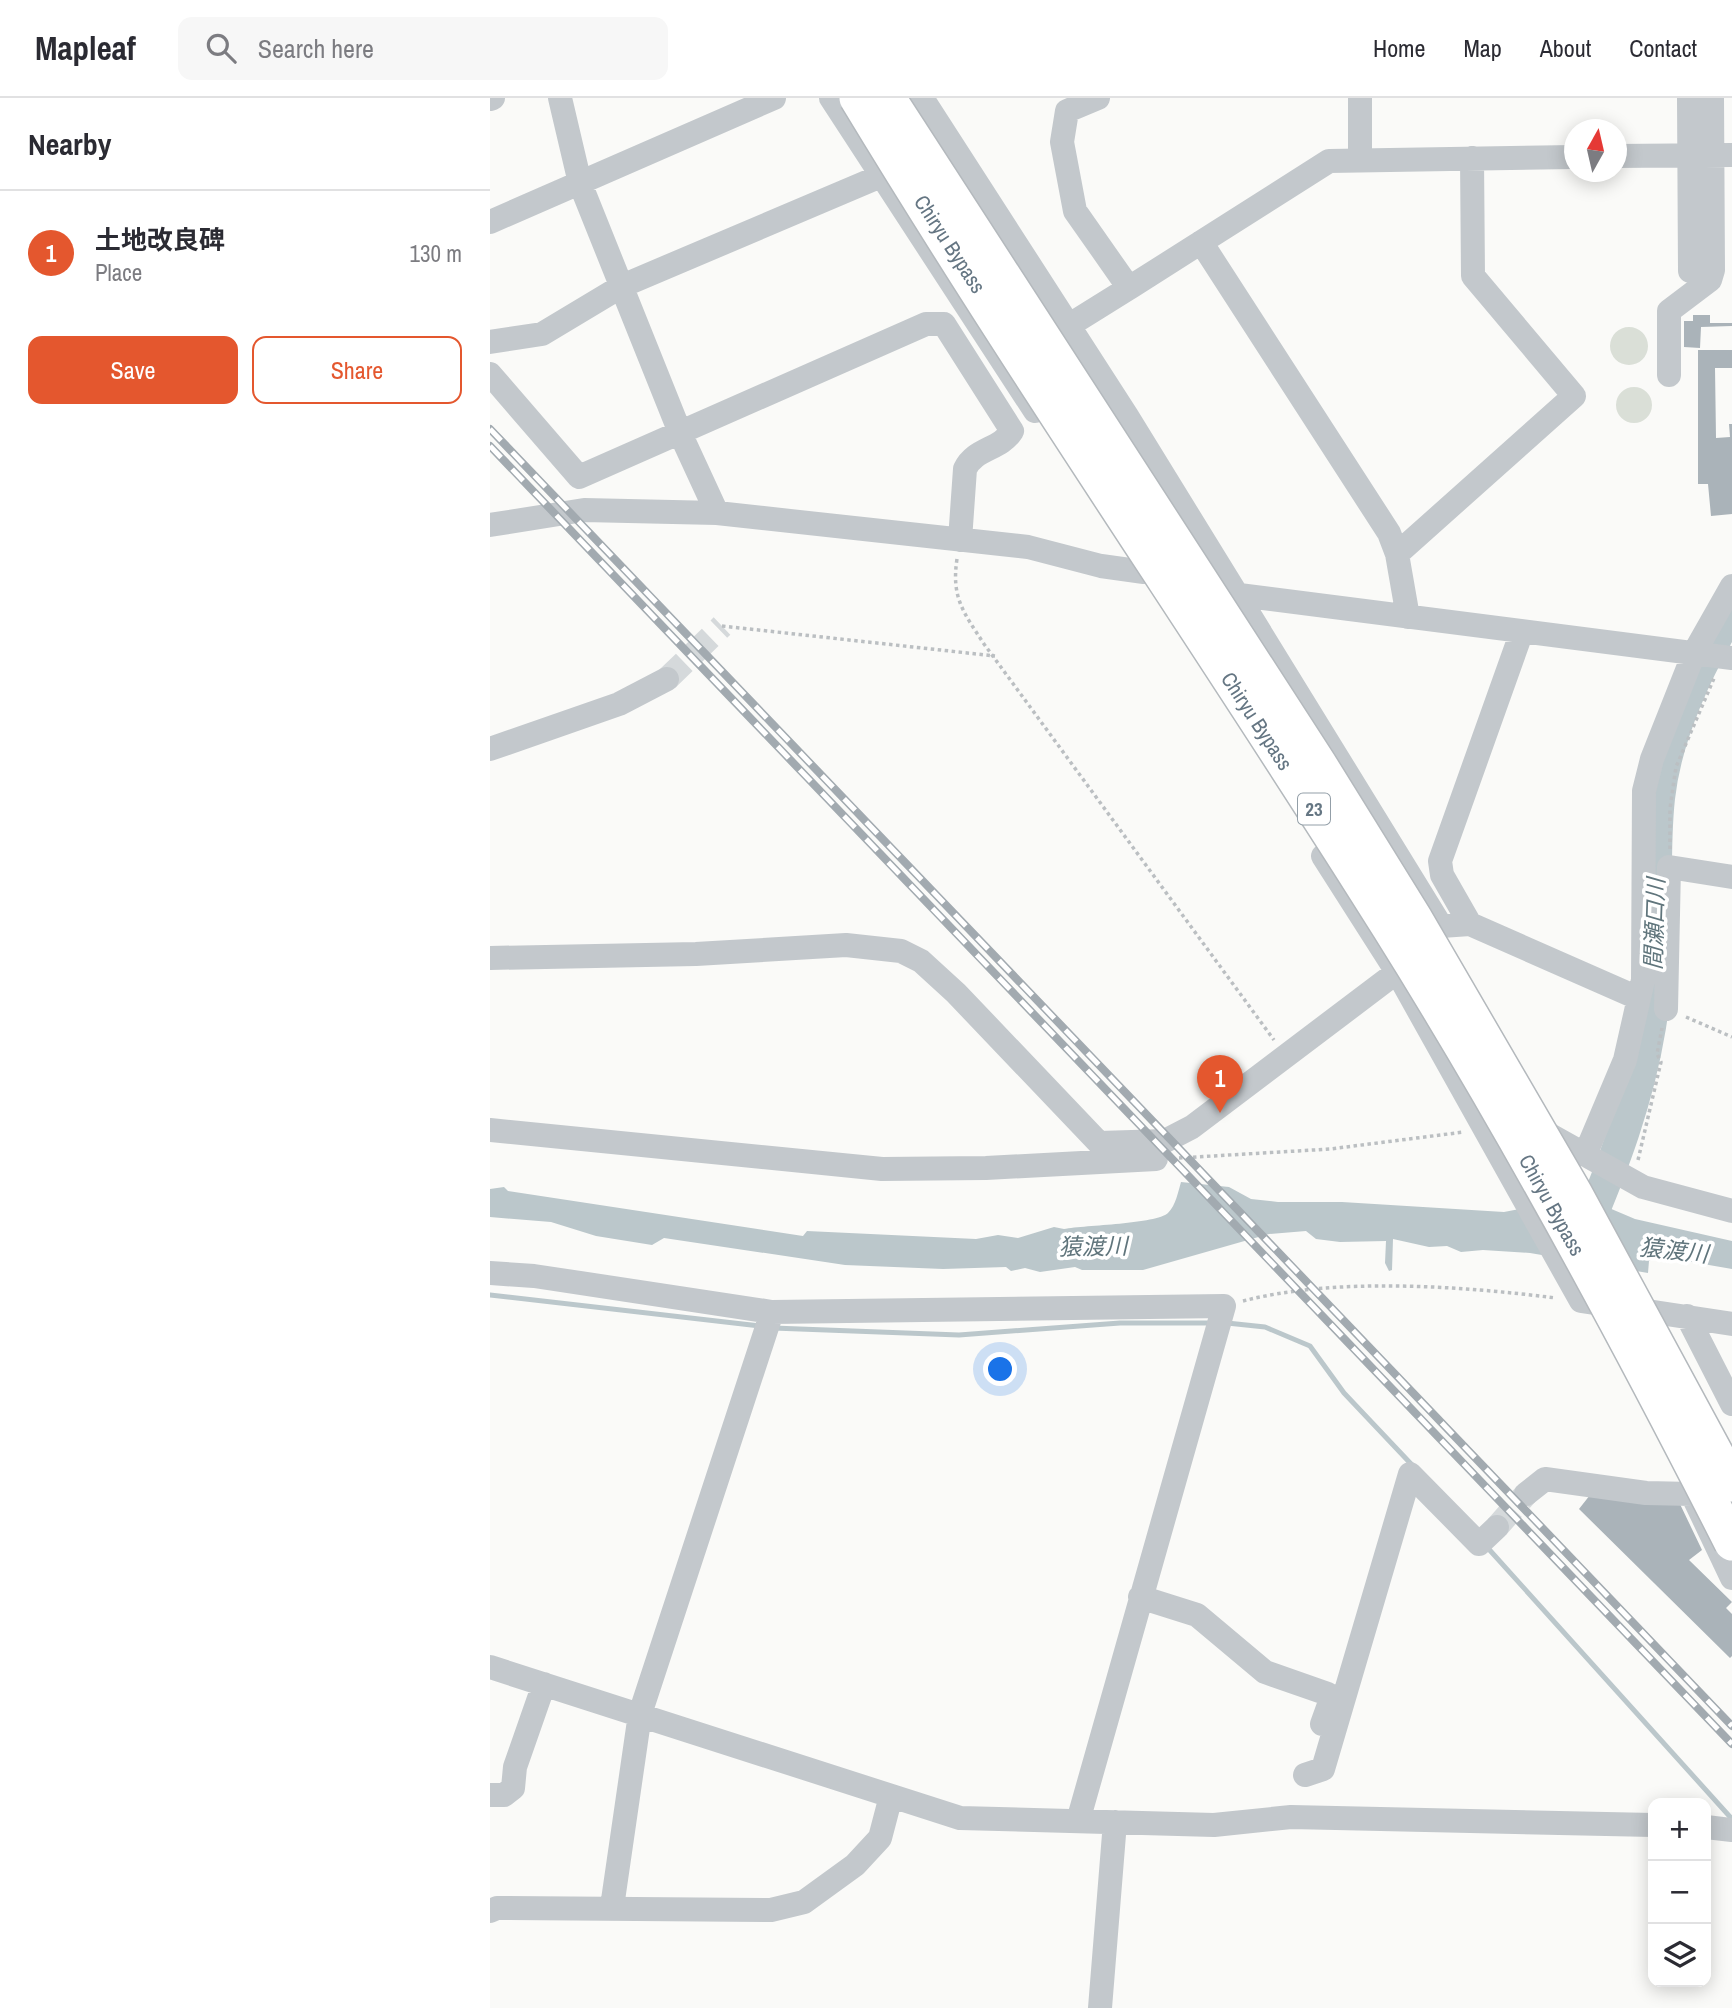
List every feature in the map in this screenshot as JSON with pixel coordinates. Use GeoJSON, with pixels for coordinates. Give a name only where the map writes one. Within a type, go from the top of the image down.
{"type":"FeatureCollection","features":[{"type":"Feature","properties":{"kind":"highway","name":"Chiryu Bypass"},"geometry":{"type":"LineString","coordinates":[[857,98],[1391,929],[1462,1047],[1629,1345],[1732,1543]]}},
{"type":"Feature","properties":{"kind":"highway","name":"Chiryu Bypass"},"geometry":{"type":"LineString","coordinates":[[888,98],[1312,752],[1415,919],[1569,1182],[1732,1484]]}},
{"type":"Feature","properties":{"kind":"street"},"geometry":{"type":"LineString","coordinates":[[560,98],[580,183],[681,435],[717,513]]}},
{"type":"Feature","properties":{"kind":"street"},"geometry":{"type":"LineString","coordinates":[[490,222],[774,98]]}},
{"type":"Feature","properties":{"kind":"street"},"geometry":{"type":"LineString","coordinates":[[831,98],[977,326],[1144,572],[1396,972],[1581,1301],[1732,1324]]}},
{"type":"Feature","properties":{"kind":"street"},"geometry":{"type":"LineString","coordinates":[[922,98],[1128,416],[1441,926]]}},
{"type":"Feature","properties":{"kind":"street"},"geometry":{"type":"LineString","coordinates":[[1098,98],[1067,111],[1062,142],[1075,211],[1097,247],[1129,288]]}},
{"type":"Feature","properties":{"kind":"street"},"geometry":{"type":"LineString","coordinates":[[1360,98],[1360,159]]}},
{"type":"Feature","properties":{"kind":"street"},"geometry":{"type":"LineString","coordinates":[[1689,98],[1711,155]]}},
{"type":"Feature","properties":{"kind":"street"},"geometry":{"type":"LineString","coordinates":[[1669,374],[1668,311],[1711,275],[1712,98]]}},
{"type":"Feature","properties":{"kind":"street"},"geometry":{"type":"LineString","coordinates":[[1627,156],[1711,155]]}},
{"type":"Feature","properties":{"kind":"street"},"geometry":{"type":"LineString","coordinates":[[1068,326],[1329,161],[1564,156]]}},
{"type":"Feature","properties":{"kind":"street"},"geometry":{"type":"LineString","coordinates":[[1397,554],[1574,396],[1473,276],[1472,158]]}},
{"type":"Feature","properties":{"kind":"street"},"geometry":{"type":"LineString","coordinates":[[490,342],[542,334],[622,286],[881,176]]}},
{"type":"Feature","properties":{"kind":"street"},"geometry":{"type":"LineString","coordinates":[[1201,242],[1389,533],[1397,554],[1408,617]]}},
{"type":"Feature","properties":{"kind":"street"},"geometry":{"type":"LineString","coordinates":[[490,374],[579,477],[681,435],[926,324],[944,324],[1012,431],[1007,439],[970,460],[965,470],[960,540]]}},
{"type":"Feature","properties":{"kind":"street"},"geometry":{"type":"LineString","coordinates":[[490,524],[584,510],[717,513],[1028,547],[1101,566],[1144,572],[1208,549]]}},
{"type":"Feature","properties":{"kind":"street"},"geometry":{"type":"LineString","coordinates":[[1585,1155],[1625,1060],[1643,980],[1644,791],[1664,726],[1713,656],[1732,586]]}},
{"type":"Feature","properties":{"kind":"street"},"geometry":{"type":"LineString","coordinates":[[1175,620],[1239,595],[1713,656]]}},
{"type":"Feature","properties":{"kind":"street"},"geometry":{"type":"LineString","coordinates":[[1470,924],[1442,875],[1440,861],[1522,631]]}},
{"type":"Feature","properties":{"kind":"street"},"geometry":{"type":"LineString","coordinates":[[490,749],[620,704],[667,679]]}},
{"type":"Feature","properties":{"kind":"street"},"geometry":{"type":"LineString","coordinates":[[1666,1009],[1669,867],[1732,877]]}},
{"type":"Feature","properties":{"kind":"street"},"geometry":{"type":"LineString","coordinates":[[986,1168],[1099,1143],[1166,1141],[1192,1127],[1396,972],[1441,926],[1470,924],[1638,998]]}},
{"type":"Feature","properties":{"kind":"street"},"geometry":{"type":"LineString","coordinates":[[490,958],[696,954],[846,945],[901,951],[921,961],[956,993],[1099,1143]]}},
{"type":"Feature","properties":{"kind":"street"},"geometry":{"type":"LineString","coordinates":[[1484,1129],[1550,1135],[1643,1187],[1732,1211]]}},
{"type":"Feature","properties":{"kind":"street"},"geometry":{"type":"LineString","coordinates":[[490,1130],[882,1169],[986,1168],[1156,1159]]}},
{"type":"Feature","properties":{"kind":"street"},"geometry":{"type":"LineString","coordinates":[[490,1273],[534,1276],[772,1312],[1224,1306],[1078,1821]]}},
{"type":"Feature","properties":{"kind":"street"},"geometry":{"type":"LineString","coordinates":[[612,1907],[640,1714],[772,1312]]}},
{"type":"Feature","properties":{"kind":"street"},"geometry":{"type":"LineString","coordinates":[[1687,1316],[1732,1404]]}},
{"type":"Feature","properties":{"kind":"street"},"geometry":{"type":"LineString","coordinates":[[1305,1775],[1323,1769],[1410,1475],[1479,1544],[1497,1527]]}},
{"type":"Feature","properties":{"kind":"street"},"geometry":{"type":"LineString","coordinates":[[1526,1494],[1545,1479],[1646,1493],[1692,1494],[1732,1578]]}},
{"type":"Feature","properties":{"kind":"street"},"geometry":{"type":"LineString","coordinates":[[1140,1597],[1197,1615],[1265,1672],[1328,1695],[1331,1699],[1290,1817]]}},
{"type":"Feature","properties":{"kind":"street"},"geometry":{"type":"LineString","coordinates":[[490,1667],[960,1818],[1219,1825],[1241,1820],[1290,1817],[1648,1825]]}},
{"type":"Feature","properties":{"kind":"street"},"geometry":{"type":"LineString","coordinates":[[490,1795],[504,1795],[513,1788],[515,1767],[544,1684]]}},
{"type":"Feature","properties":{"kind":"street"},"geometry":{"type":"LineString","coordinates":[[490,1911],[497,1908],[612,1907],[771,1910],[804,1902],[855,1865],[880,1838],[891,1796]]}},
{"type":"Feature","properties":{"kind":"street"},"geometry":{"type":"LineString","coordinates":[[1100,2008],[1115,1822]]}},
{"type":"Feature","properties":{"kind":"street"},"geometry":{"type":"LineString","coordinates":[[1711,1828],[1732,1830]]}},
{"type":"Feature","properties":{"kind":"path"},"geometry":{"type":"LineString","coordinates":[[960,540],[955,571],[959,605],[1285,1055]]}},
{"type":"Feature","properties":{"kind":"path"},"geometry":{"type":"LineString","coordinates":[[722,626],[996,656]]}},
{"type":"Feature","properties":{"kind":"path"},"geometry":{"type":"LineString","coordinates":[[1669,867],[1670,808],[1676,766],[1713,656]]}},
{"type":"Feature","properties":{"kind":"path"},"geometry":{"type":"LineString","coordinates":[[1633,1181],[1661,1062],[1657,1054],[1666,1009],[1732,1037]]}},
{"type":"Feature","properties":{"kind":"path"},"geometry":{"type":"LineString","coordinates":[[1156,1159],[1330,1149],[1484,1129]]}},
{"type":"Feature","properties":{"kind":"path"},"geometry":{"type":"LineString","coordinates":[[1224,1306],[1269,1294],[1369,1287],[1429,1288],[1581,1301]]}},
{"type":"Feature","properties":{"kind":"shaded area"},"geometry":{"type":"Polygon","coordinates":[[[1629,327],[1642,333],[1648,346],[1642,359],[1629,365],[1616,359],[1610,346],[1616,333],[1629,327]]]}},
{"type":"Feature","properties":{"kind":"shaded area"},"geometry":{"type":"Polygon","coordinates":[[[1634,387],[1647,392],[1652,405],[1647,418],[1634,423],[1621,418],[1616,405],[1621,392],[1634,387]]]}},
{"type":"Feature","properties":{"kind":"water","name":"猿渡川"},"geometry":{"type":"Polygon","coordinates":[[[1181,1182],[1229,1187],[1251,1199],[1278,1202],[1342,1202],[1504,1212],[1595,1194],[1604,1198],[1602,1205],[1635,1219],[1732,1241],[1732,1269],[1657,1256],[1649,1261],[1648,1273],[1530,1253],[1483,1250],[1461,1252],[1447,1246],[1429,1247],[1393,1239],[1392,1270],[1389,1271],[1385,1263],[1386,1241],[1340,1242],[1316,1239],[1306,1231],[1269,1234],[1143,1270],[1082,1270],[1075,1267],[1040,1272],[1025,1268],[1011,1271],[1006,1267],[943,1269],[845,1265],[664,1238],[652,1245],[596,1236],[551,1222],[490,1217],[490,1189],[504,1187],[508,1191],[803,1236],[807,1231],[976,1239],[998,1235],[1018,1238],[1054,1227],[1064,1229],[1120,1224],[1161,1217],[1173,1206],[1181,1182]]]}},
{"type":"Feature","properties":{"kind":"building"},"geometry":{"type":"Polygon","coordinates":[[[1693,315],[1710,315],[1710,323],[1732,323],[1732,326],[1701,327],[1700,348],[1684,347],[1684,321],[1693,321],[1693,315]]]}},
{"type":"Feature","properties":{"kind":"building"},"geometry":{"type":"Polygon","coordinates":[[[1698,350],[1732,350],[1732,368],[1715,368],[1716,438],[1730,437],[1729,424],[1732,424],[1732,514],[1711,516],[1708,484],[1698,484],[1698,350]]]}},
{"type":"Feature","properties":{"kind":"building"},"geometry":{"type":"Polygon","coordinates":[[[1590,1495],[1679,1502],[1702,1550],[1689,1560],[1732,1602],[1726,1608],[1732,1614],[1730,1658],[1579,1509],[1590,1495]]]}},
{"type":"Feature","properties":{"kind":"waterway","name":"間瀬口川"},"geometry":{"type":"LineString","coordinates":[[1584,1234],[1623,1132],[1639,1081],[1650,1027],[1654,999],[1657,826],[1663,774],[1676,724],[1686,700],[1732,610]]}},
{"type":"Feature","properties":{"kind":"waterway"},"geometry":{"type":"LineString","coordinates":[[490,1295],[760,1326]]}},
{"type":"Feature","properties":{"kind":"waterway"},"geometry":{"type":"LineString","coordinates":[[773,1328],[959,1335],[1120,1323],[1210,1323]]}},
{"type":"Feature","properties":{"kind":"waterway"},"geometry":{"type":"LineString","coordinates":[[1227,1323],[1265,1327],[1310,1346],[1344,1393],[1413,1466]]}},
{"type":"Feature","properties":{"kind":"waterway"},"geometry":{"type":"LineString","coordinates":[[1486,1546],[1732,1819]]}},
{"type":"Feature","properties":{"kind":"tunnel"},"geometry":{"type":"LineString","coordinates":[[667,679],[722,626]]}},
{"type":"Feature","properties":{"kind":"tunnel"},"geometry":{"type":"LineString","coordinates":[[1497,1527],[1526,1494]]}},
{"type":"Feature","properties":{"kind":"railway"},"geometry":{"type":"LineString","coordinates":[[490,429],[1732,1726]]}},
{"type":"Feature","properties":{"kind":"railway"},"geometry":{"type":"LineString","coordinates":[[490,446],[1732,1744]]}},
{"type":"Feature","properties":{"kind":"place","name":"土地改良碑"},"geometry":{"type":"Point","coordinates":[1220,1113]}}]}
